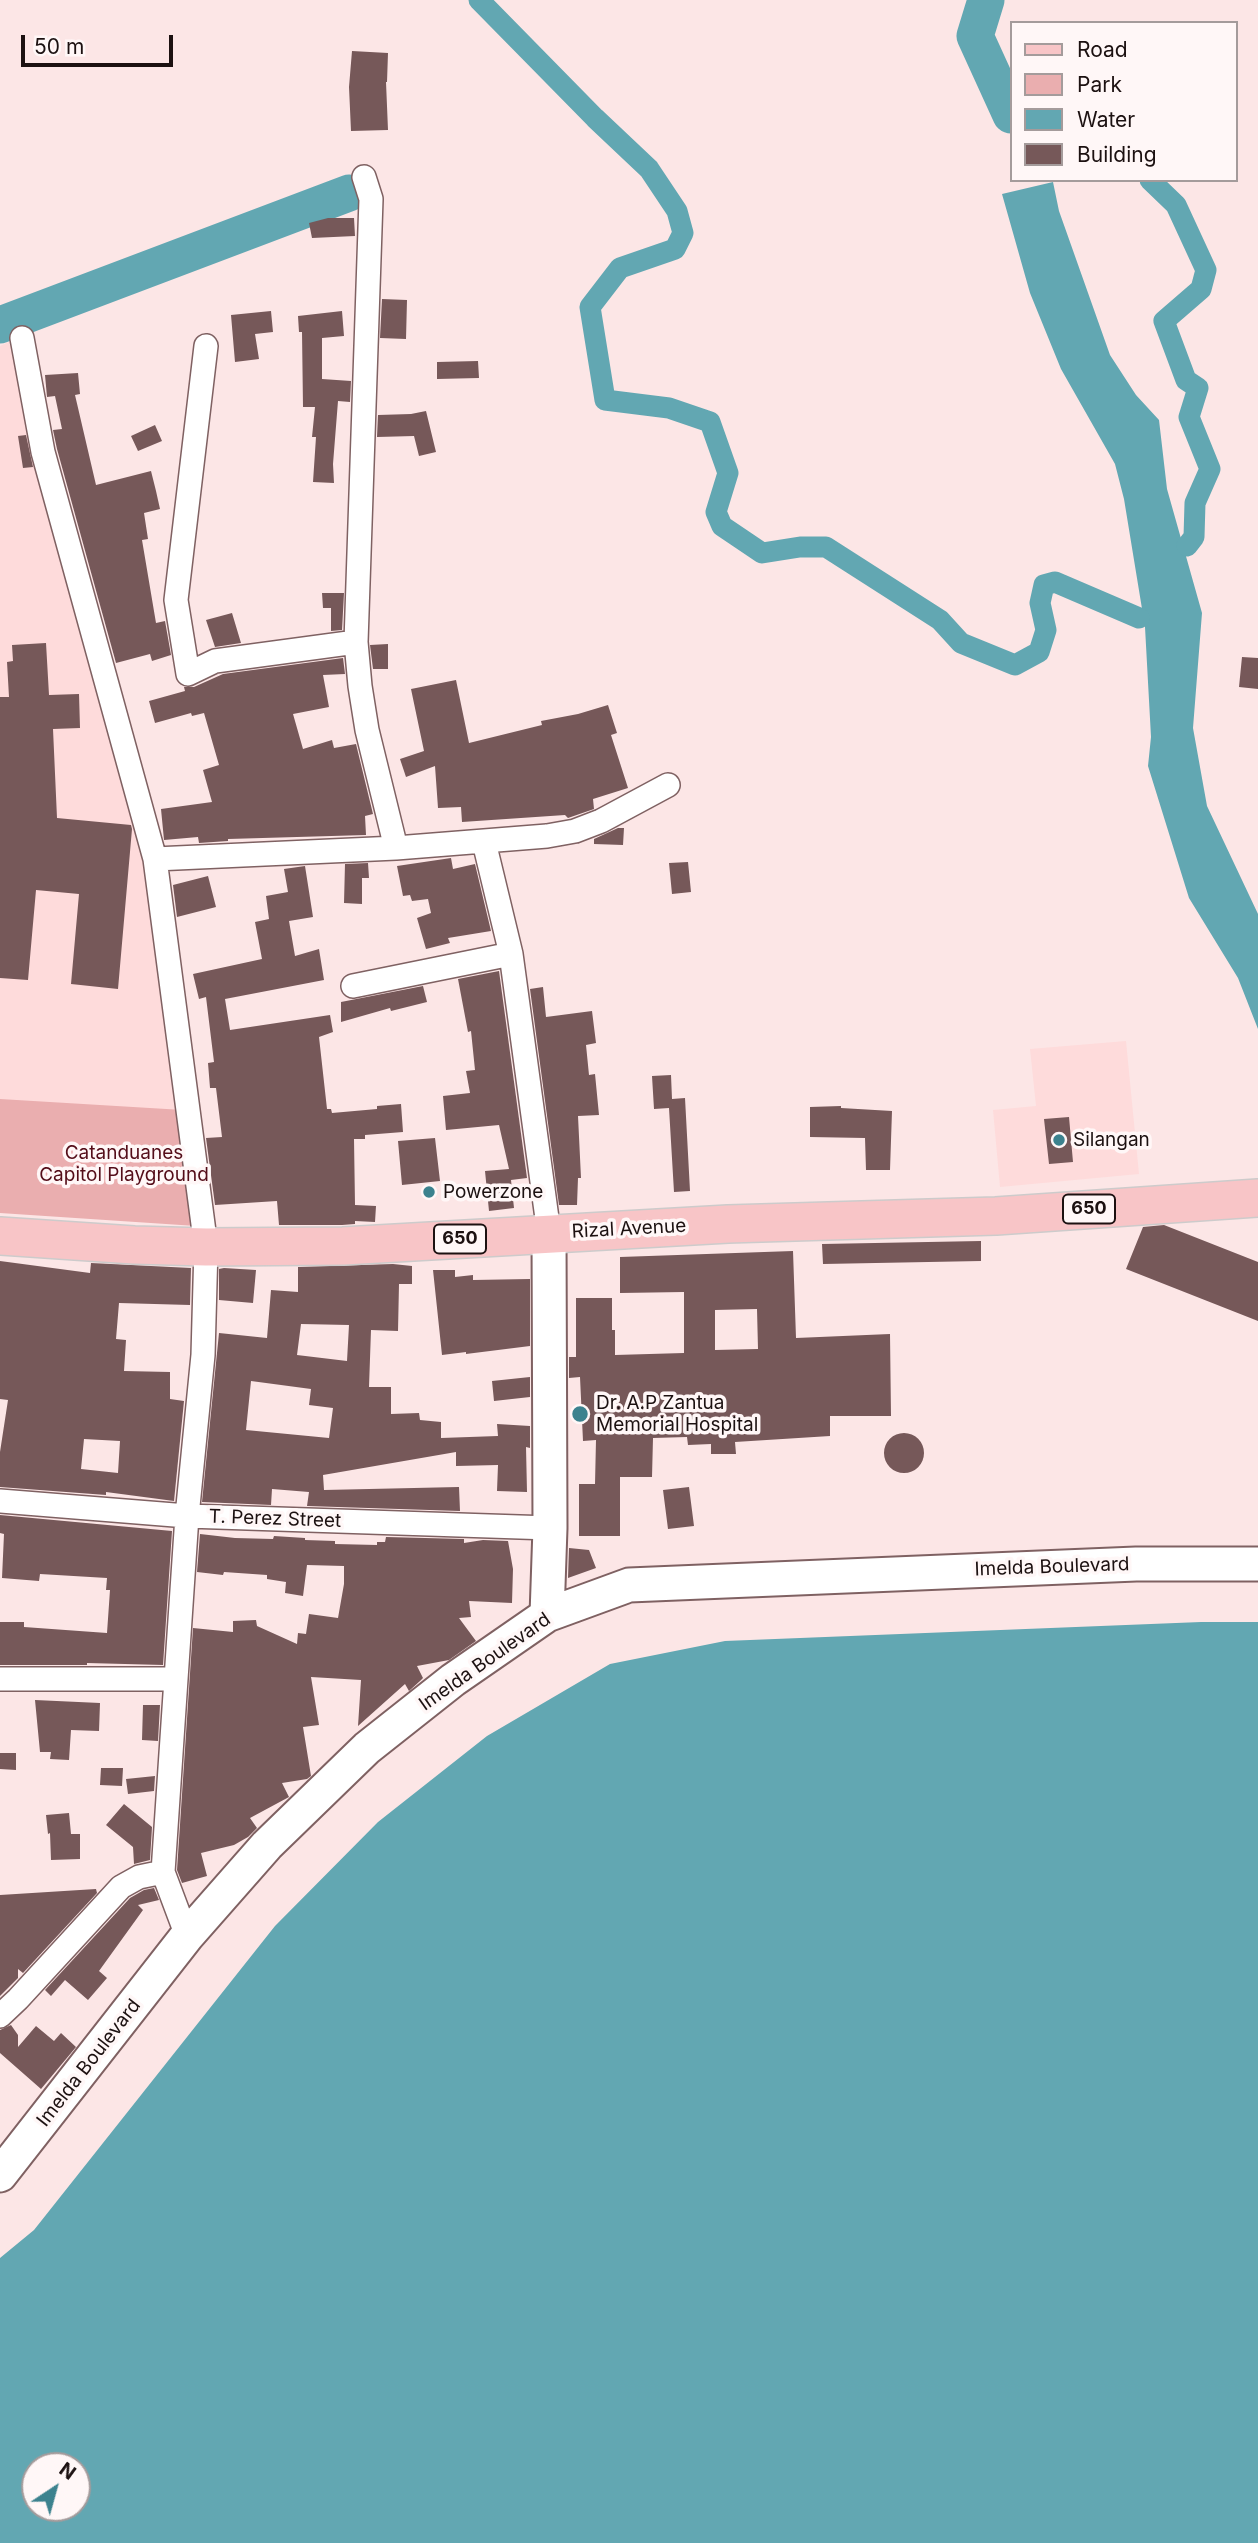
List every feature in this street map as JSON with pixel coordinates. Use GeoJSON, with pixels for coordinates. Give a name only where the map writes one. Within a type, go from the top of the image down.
{"type":"FeatureCollection","features":[{"type":"Feature","properties":{"kind":"main road","name":"Rizal Avenue"},"geometry":{"type":"LineString","coordinates":[[0,1236],[206,1247],[343,1246],[741,1223],[996,1216],[1258,1198]]}},
{"type":"Feature","properties":{"kind":"main road"},"geometry":{"type":"LineString","coordinates":[[547,1615],[550,1528],[549,1233]]}},
{"type":"Feature","properties":{"kind":"main road","name":"Imelda Boulevard"},"geometry":{"type":"LineString","coordinates":[[0,2175],[187,1936],[267,1845],[367,1748],[453,1680],[547,1615],[629,1585],[1136,1564],[1258,1564]]}},
{"type":"Feature","properties":{"kind":"street"},"geometry":{"type":"LineString","coordinates":[[364,177],[371,198],[356,642],[367,730],[396,848]]}},
{"type":"Feature","properties":{"kind":"street"},"geometry":{"type":"LineString","coordinates":[[22,338],[43,452],[155,859],[206,1247],[203,1355],[187,1516],[163,1872],[187,1936]]}},
{"type":"Feature","properties":{"kind":"street"},"geometry":{"type":"LineString","coordinates":[[206,346],[176,600],[188,674],[215,661],[356,642]]}},
{"type":"Feature","properties":{"kind":"street"},"geometry":{"type":"LineString","coordinates":[[155,859],[396,848],[484,842],[575,831],[601,821],[668,785]]}},
{"type":"Feature","properties":{"kind":"street"},"geometry":{"type":"LineString","coordinates":[[484,842],[511,954],[549,1233]]}},
{"type":"Feature","properties":{"kind":"street"},"geometry":{"type":"LineString","coordinates":[[353,986],[511,954]]}},
{"type":"Feature","properties":{"kind":"street","name":"T. Perez Street"},"geometry":{"type":"LineString","coordinates":[[0,1501],[187,1516],[550,1528]]}},
{"type":"Feature","properties":{"kind":"street"},"geometry":{"type":"LineString","coordinates":[[0,1679],[175,1679]]}},
{"type":"Feature","properties":{"kind":"street"},"geometry":{"type":"LineString","coordinates":[[0,2015],[121,1887],[139,1877],[163,1872]]}},
{"type":"Feature","properties":{"kind":"shaded area"},"geometry":{"type":"Polygon","coordinates":[[[16,339],[146,857],[183,1110],[0,1213],[0,346],[16,339]]]}},
{"type":"Feature","properties":{"kind":"shaded area"},"geometry":{"type":"Polygon","coordinates":[[[1126,1041],[1139,1174],[1000,1187],[993,1110],[1036,1106],[1030,1049],[1126,1041]]]}},
{"type":"Feature","properties":{"kind":"green space","name":"Catanduanes Capitol Playground"},"geometry":{"type":"Polygon","coordinates":[[[0,1099],[183,1110],[196,1226],[0,1213],[0,1099]]]}},
{"type":"Feature","properties":{"kind":"water"},"geometry":{"type":"Polygon","coordinates":[[[1053,182],[1059,211],[1110,355],[1136,395],[1159,420],[1167,489],[1202,613],[1193,728],[1207,806],[1258,914],[1258,1029],[1238,978],[1189,898],[1148,766],[1151,737],[1145,627],[1124,499],[1115,464],[1061,369],[1030,293],[1002,194],[1053,182]]]}},
{"type":"Feature","properties":{"kind":"water"},"geometry":{"type":"Polygon","coordinates":[[[1258,1622],[1258,2543],[0,2543],[0,2258],[34,2230],[275,1926],[378,1822],[487,1736],[610,1664],[725,1641],[1258,1622]]]}},
{"type":"Feature","properties":{"kind":"building"},"geometry":{"type":"Polygon","coordinates":[[[352,51],[388,53],[388,130],[351,131],[349,87],[352,51]]]}},
{"type":"Feature","properties":{"kind":"building"},"geometry":{"type":"Polygon","coordinates":[[[328,218],[354,218],[355,236],[312,238],[309,223],[328,218]]]}},
{"type":"Feature","properties":{"kind":"building"},"geometry":{"type":"Polygon","coordinates":[[[382,299],[407,300],[406,339],[380,338],[382,299]]]}},
{"type":"Feature","properties":{"kind":"building"},"geometry":{"type":"Polygon","coordinates":[[[271,311],[273,332],[255,334],[259,359],[235,362],[231,315],[271,311]]]}},
{"type":"Feature","properties":{"kind":"building"},"geometry":{"type":"Polygon","coordinates":[[[342,311],[344,336],[322,338],[322,379],[351,381],[350,402],[338,401],[334,483],[313,482],[316,437],[312,437],[315,407],[303,407],[302,332],[299,332],[298,316],[342,311]]]}},
{"type":"Feature","properties":{"kind":"building"},"geometry":{"type":"Polygon","coordinates":[[[478,361],[479,378],[437,379],[437,362],[478,361]]]}},
{"type":"Feature","properties":{"kind":"building"},"geometry":{"type":"Polygon","coordinates":[[[78,373],[80,394],[75,395],[96,485],[151,471],[160,509],[144,513],[148,539],[142,540],[156,623],[165,621],[171,655],[152,661],[150,654],[116,663],[57,449],[53,430],[62,429],[55,396],[47,397],[45,375],[78,373]]]}},
{"type":"Feature","properties":{"kind":"building"},"geometry":{"type":"Polygon","coordinates":[[[426,411],[436,452],[419,456],[414,436],[377,437],[378,415],[426,411]]]}},
{"type":"Feature","properties":{"kind":"building"},"geometry":{"type":"Polygon","coordinates":[[[155,425],[162,441],[138,451],[131,436],[155,425]]]}},
{"type":"Feature","properties":{"kind":"building"},"geometry":{"type":"Polygon","coordinates":[[[26,435],[33,467],[23,468],[18,436],[26,435]]]}},
{"type":"Feature","properties":{"kind":"building"},"geometry":{"type":"Polygon","coordinates":[[[322,593],[344,593],[342,630],[331,631],[331,608],[323,608],[322,593]]]}},
{"type":"Feature","properties":{"kind":"building"},"geometry":{"type":"Polygon","coordinates":[[[232,613],[241,643],[215,647],[206,620],[232,613]]]}},
{"type":"Feature","properties":{"kind":"building"},"geometry":{"type":"Polygon","coordinates":[[[46,643],[49,695],[79,694],[80,728],[53,729],[57,818],[131,825],[132,829],[118,989],[71,984],[79,894],[36,890],[28,980],[0,978],[0,697],[9,697],[7,662],[13,661],[12,645],[46,643]]]}},
{"type":"Feature","properties":{"kind":"building"},"geometry":{"type":"Polygon","coordinates":[[[388,644],[388,669],[373,669],[370,645],[388,644]]]}},
{"type":"Feature","properties":{"kind":"building"},"geometry":{"type":"Polygon","coordinates":[[[1242,657],[1258,658],[1258,689],[1239,687],[1242,657]]]}},
{"type":"Feature","properties":{"kind":"building"},"geometry":{"type":"Polygon","coordinates":[[[343,658],[345,674],[323,675],[329,707],[293,714],[303,749],[332,740],[334,748],[356,744],[373,814],[365,816],[366,835],[228,839],[199,843],[198,837],[164,840],[161,809],[212,802],[203,770],[219,765],[204,713],[192,716],[191,713],[155,723],[149,701],[185,691],[184,687],[194,687],[223,674],[343,658]]]}},
{"type":"Feature","properties":{"kind":"building"},"geometry":{"type":"Polygon","coordinates":[[[456,680],[469,743],[542,725],[541,721],[608,705],[617,733],[611,735],[628,788],[593,799],[594,809],[568,818],[565,815],[462,822],[461,807],[438,808],[435,766],[406,777],[400,759],[424,751],[411,689],[456,680]]]}},
{"type":"Feature","properties":{"kind":"building"},"geometry":{"type":"Polygon","coordinates":[[[624,828],[623,845],[594,844],[594,839],[624,828]]]}},
{"type":"Feature","properties":{"kind":"building"},"geometry":{"type":"Polygon","coordinates":[[[451,858],[453,869],[475,864],[491,931],[448,938],[450,943],[426,949],[417,918],[431,913],[428,899],[412,901],[410,895],[403,896],[397,866],[451,858]]]}},
{"type":"Feature","properties":{"kind":"building"},"geometry":{"type":"Polygon","coordinates":[[[688,862],[691,892],[672,894],[669,863],[688,862]]]}},
{"type":"Feature","properties":{"kind":"building"},"geometry":{"type":"Polygon","coordinates":[[[368,863],[369,878],[362,878],[362,904],[344,903],[345,864],[368,863]]]}},
{"type":"Feature","properties":{"kind":"building"},"geometry":{"type":"Polygon","coordinates":[[[305,866],[313,917],[289,921],[295,956],[319,949],[324,980],[225,999],[230,1030],[330,1015],[333,1032],[319,1037],[327,1109],[331,1109],[332,1113],[401,1104],[403,1132],[365,1135],[365,1139],[354,1139],[355,1205],[376,1206],[375,1222],[279,1225],[277,1201],[215,1205],[206,1138],[222,1137],[216,1088],[210,1088],[208,1063],[214,1062],[206,997],[199,999],[193,974],[262,959],[255,922],[269,919],[266,896],[288,892],[284,869],[305,866]]]}},
{"type":"Feature","properties":{"kind":"building"},"geometry":{"type":"Polygon","coordinates":[[[208,876],[216,907],[177,917],[173,885],[208,876]]]}},
{"type":"Feature","properties":{"kind":"building"},"geometry":{"type":"Polygon","coordinates":[[[499,971],[527,1178],[511,1180],[514,1208],[489,1211],[485,1171],[509,1169],[499,1125],[446,1130],[443,1096],[470,1093],[466,1071],[475,1070],[471,1031],[468,1032],[458,979],[499,971]]]}},
{"type":"Feature","properties":{"kind":"building"},"geometry":{"type":"Polygon","coordinates":[[[423,986],[427,1002],[391,1011],[390,1008],[341,1022],[341,1002],[423,986]]]}},
{"type":"Feature","properties":{"kind":"building"},"geometry":{"type":"Polygon","coordinates":[[[543,987],[546,1017],[592,1011],[596,1043],[586,1045],[589,1075],[595,1074],[599,1115],[578,1116],[581,1178],[578,1178],[577,1205],[559,1205],[530,989],[543,987]]]}},
{"type":"Feature","properties":{"kind":"building"},"geometry":{"type":"Polygon","coordinates":[[[671,1075],[672,1099],[685,1098],[690,1191],[674,1192],[669,1108],[654,1109],[652,1076],[671,1075]]]}},
{"type":"Feature","properties":{"kind":"building"},"geometry":{"type":"Polygon","coordinates":[[[841,1106],[892,1111],[890,1170],[866,1170],[865,1138],[810,1137],[810,1107],[841,1106]]]}},
{"type":"Feature","properties":{"kind":"building","name":"Silangan"},"geometry":{"type":"Polygon","coordinates":[[[1069,1117],[1073,1162],[1049,1164],[1044,1119],[1069,1117]]]}},
{"type":"Feature","properties":{"kind":"building"},"geometry":{"type":"Polygon","coordinates":[[[435,1138],[440,1181],[402,1185],[398,1141],[435,1138]]]}},
{"type":"Feature","properties":{"kind":"building"},"geometry":{"type":"Polygon","coordinates":[[[1164,1225],[1258,1262],[1258,1321],[1126,1269],[1143,1227],[1164,1225]]]}},
{"type":"Feature","properties":{"kind":"building"},"geometry":{"type":"Polygon","coordinates":[[[981,1241],[981,1261],[823,1264],[822,1244],[981,1241]]]}},
{"type":"Feature","properties":{"kind":"building"},"geometry":{"type":"Polygon","coordinates":[[[793,1251],[796,1338],[890,1334],[891,1416],[830,1416],[830,1436],[735,1442],[736,1454],[711,1454],[711,1444],[688,1445],[687,1437],[653,1438],[652,1477],[620,1477],[620,1536],[579,1536],[579,1484],[595,1484],[596,1440],[583,1441],[580,1377],[569,1378],[569,1357],[576,1357],[576,1298],[612,1298],[615,1355],[684,1353],[684,1292],[620,1293],[620,1257],[793,1251]],[[757,1309],[715,1310],[715,1350],[758,1349],[757,1309]]]}},
{"type":"Feature","properties":{"kind":"building"},"geometry":{"type":"Polygon","coordinates":[[[0,1261],[90,1273],[91,1263],[191,1268],[190,1305],[119,1303],[116,1339],[126,1340],[124,1371],[170,1372],[170,1399],[184,1401],[174,1501],[106,1492],[106,1495],[0,1487],[0,1452],[8,1400],[0,1399],[0,1261]],[[84,1439],[81,1469],[118,1473],[120,1441],[84,1439]]]}},
{"type":"Feature","properties":{"kind":"building"},"geometry":{"type":"Polygon","coordinates":[[[393,1264],[412,1266],[412,1284],[399,1284],[398,1331],[371,1330],[369,1387],[391,1387],[391,1414],[419,1413],[420,1420],[441,1422],[441,1438],[498,1436],[497,1424],[530,1426],[530,1448],[526,1447],[527,1492],[497,1491],[498,1465],[456,1466],[456,1452],[323,1475],[324,1490],[459,1487],[460,1511],[307,1506],[309,1492],[272,1489],[271,1505],[202,1502],[219,1333],[267,1338],[271,1290],[298,1292],[298,1267],[393,1264]],[[301,1324],[297,1355],[347,1361],[349,1325],[301,1324]],[[251,1381],[246,1430],[329,1438],[333,1408],[309,1405],[311,1389],[251,1381]]]}},
{"type":"Feature","properties":{"kind":"building"},"geometry":{"type":"Polygon","coordinates":[[[219,1269],[256,1270],[253,1303],[219,1300],[219,1269]]]}},
{"type":"Feature","properties":{"kind":"building"},"geometry":{"type":"Polygon","coordinates":[[[433,1270],[455,1270],[455,1277],[473,1275],[473,1280],[530,1279],[530,1346],[442,1355],[433,1270]]]}},
{"type":"Feature","properties":{"kind":"building"},"geometry":{"type":"Polygon","coordinates":[[[530,1377],[530,1397],[494,1401],[492,1381],[530,1377]]]}},
{"type":"Feature","properties":{"kind":"building"},"geometry":{"type":"Polygon","coordinates":[[[904,1433],[912,1434],[918,1439],[923,1445],[923,1461],[918,1467],[912,1472],[904,1473],[896,1472],[890,1467],[885,1461],[884,1453],[885,1445],[890,1439],[896,1434],[904,1433]]]}},
{"type":"Feature","properties":{"kind":"building"},"geometry":{"type":"Polygon","coordinates":[[[689,1487],[694,1526],[668,1529],[663,1490],[689,1487]]]}},
{"type":"Feature","properties":{"kind":"building"},"geometry":{"type":"Polygon","coordinates":[[[0,1515],[172,1531],[163,1665],[0,1665],[0,1622],[24,1622],[24,1627],[107,1633],[110,1590],[106,1590],[107,1578],[40,1574],[39,1581],[2,1578],[4,1534],[0,1533],[0,1515]]]}},
{"type":"Feature","properties":{"kind":"building"},"geometry":{"type":"Polygon","coordinates":[[[200,1534],[235,1538],[273,1539],[274,1536],[335,1541],[335,1544],[377,1545],[377,1542],[385,1542],[386,1537],[464,1539],[464,1543],[483,1540],[508,1541],[513,1569],[512,1603],[469,1601],[471,1617],[459,1618],[476,1641],[449,1660],[417,1666],[423,1678],[409,1691],[405,1684],[358,1726],[361,1680],[311,1677],[319,1725],[303,1727],[311,1776],[282,1783],[289,1797],[250,1818],[257,1828],[248,1837],[234,1845],[201,1853],[207,1876],[182,1883],[177,1870],[193,1628],[233,1632],[233,1621],[256,1620],[257,1626],[297,1644],[298,1633],[306,1634],[309,1614],[338,1618],[344,1584],[344,1566],[307,1565],[303,1596],[285,1593],[286,1582],[267,1579],[267,1575],[197,1572],[200,1534]]]}},
{"type":"Feature","properties":{"kind":"building"},"geometry":{"type":"Polygon","coordinates":[[[569,1548],[589,1550],[596,1568],[568,1578],[569,1548]]]}},
{"type":"Feature","properties":{"kind":"building"},"geometry":{"type":"Polygon","coordinates":[[[35,1700],[100,1703],[99,1731],[71,1730],[69,1760],[50,1759],[51,1752],[40,1752],[35,1700]]]}},
{"type":"Feature","properties":{"kind":"building"},"geometry":{"type":"Polygon","coordinates":[[[143,1705],[160,1705],[158,1741],[142,1740],[143,1705]]]}},
{"type":"Feature","properties":{"kind":"building"},"geometry":{"type":"Polygon","coordinates":[[[0,1753],[16,1753],[16,1770],[0,1769],[0,1753]]]}},
{"type":"Feature","properties":{"kind":"building"},"geometry":{"type":"Polygon","coordinates":[[[101,1768],[123,1768],[122,1786],[100,1785],[101,1768]]]}},
{"type":"Feature","properties":{"kind":"building"},"geometry":{"type":"Polygon","coordinates":[[[155,1776],[154,1791],[128,1794],[126,1779],[155,1776]]]}},
{"type":"Feature","properties":{"kind":"building"},"geometry":{"type":"Polygon","coordinates":[[[124,1804],[152,1827],[150,1860],[134,1864],[133,1847],[106,1825],[124,1804]]]}},
{"type":"Feature","properties":{"kind":"building"},"geometry":{"type":"Polygon","coordinates":[[[69,1813],[71,1834],[80,1834],[80,1859],[51,1860],[46,1815],[69,1813]]]}},
{"type":"Feature","properties":{"kind":"building"},"geometry":{"type":"Polygon","coordinates":[[[154,1888],[159,1900],[138,1905],[143,1910],[99,1971],[107,1978],[88,2000],[65,1980],[51,1996],[45,1990],[130,1898],[154,1888]]]}},
{"type":"Feature","properties":{"kind":"building"},"geometry":{"type":"Polygon","coordinates":[[[96,1889],[97,1893],[23,1973],[18,1969],[18,1978],[0,1996],[0,1895],[96,1889]]]}},
{"type":"Feature","properties":{"kind":"building"},"geometry":{"type":"Polygon","coordinates":[[[11,2025],[18,2035],[18,2047],[36,2026],[54,2041],[61,2033],[76,2047],[41,2089],[0,2053],[0,2030],[11,2025]]]}},
{"type":"Feature","properties":{"kind":"waterway"},"geometry":{"type":"LineString","coordinates":[[479,0],[649,169],[677,211],[683,233],[675,249],[620,268],[590,307],[605,400],[669,408],[710,422],[728,473],[716,512],[722,526],[762,553],[800,547],[826,547],[940,620],[961,643],[1015,665],[1039,652],[1046,630],[1040,603],[1044,585],[1055,582],[1139,618]]}},
{"type":"Feature","properties":{"kind":"waterway"},"geometry":{"type":"LineString","coordinates":[[986,0],[975,36],[1010,113]]}},
{"type":"Feature","properties":{"kind":"waterway"},"geometry":{"type":"LineString","coordinates":[[1152,182],[1176,205],[1206,270],[1201,289],[1164,321],[1186,380],[1198,388],[1189,417],[1210,469],[1195,503],[1194,537],[1187,546]]}},
{"type":"Feature","properties":{"kind":"waterway"},"geometry":{"type":"LineString","coordinates":[[0,325],[349,193]]}},
{"type":"Feature","properties":{"kind":"place","name":"Silangan"},"geometry":{"type":"Point","coordinates":[1059,1140]}},
{"type":"Feature","properties":{"kind":"place","name":"Powerzone"},"geometry":{"type":"Point","coordinates":[429,1192]}},
{"type":"Feature","properties":{"kind":"place","name":"Dr. A.P Zantua Memorial Hospital"},"geometry":{"type":"Point","coordinates":[580,1414]}}]}
